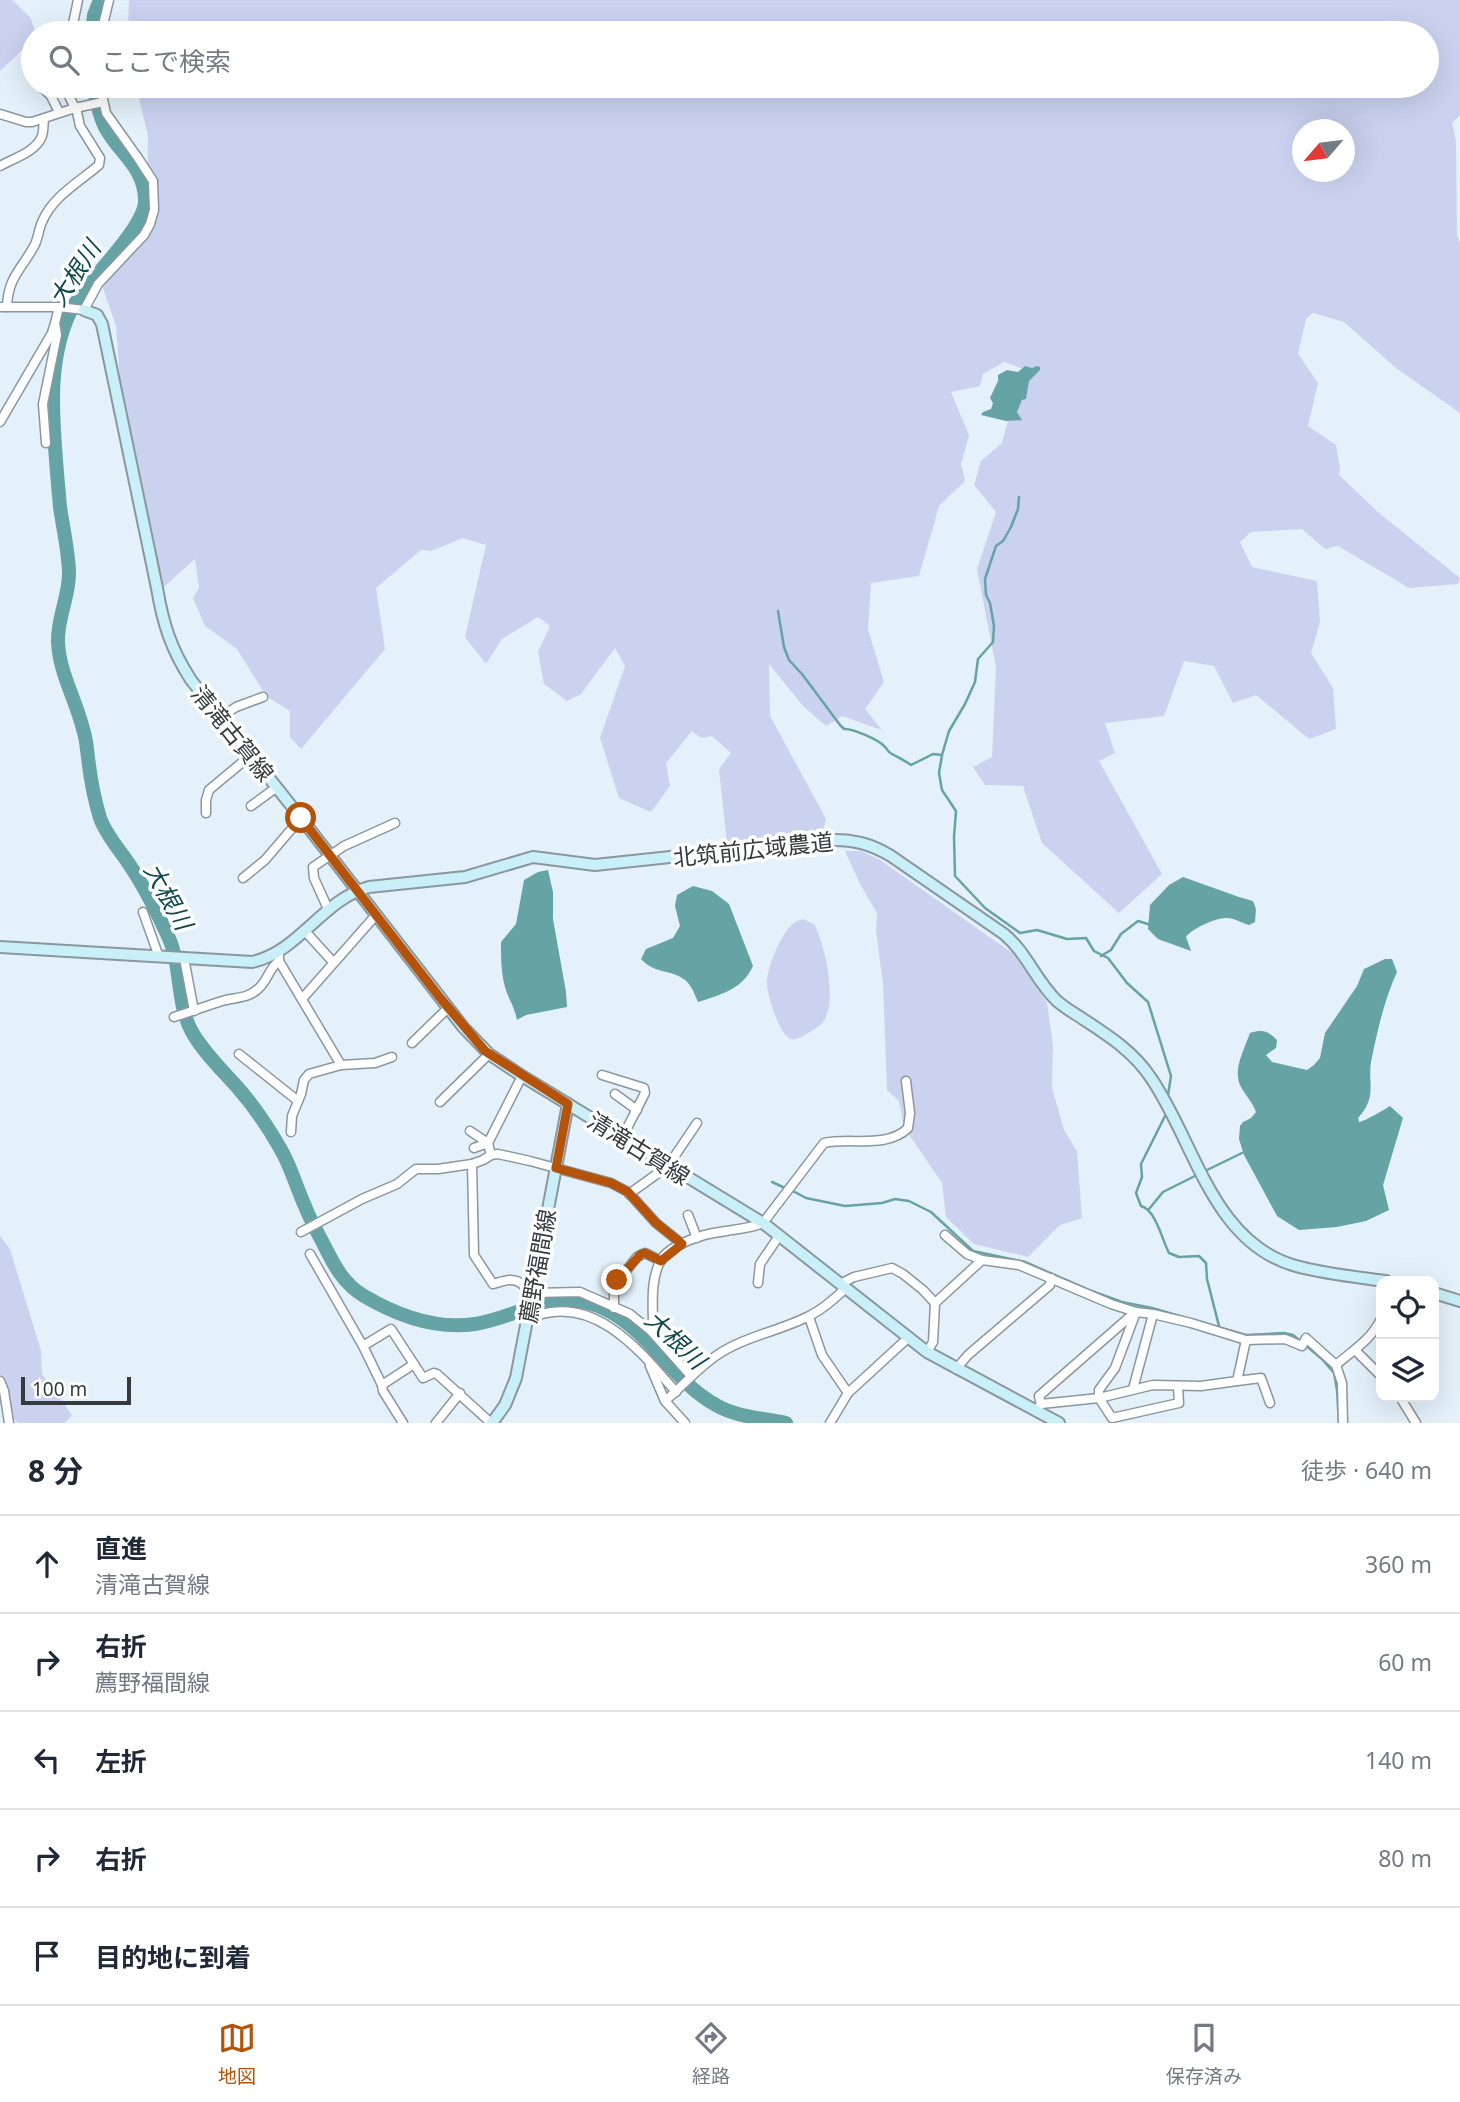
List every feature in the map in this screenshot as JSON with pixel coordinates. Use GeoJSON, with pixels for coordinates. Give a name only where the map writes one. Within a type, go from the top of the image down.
{"type":"FeatureCollection","features":[{"type":"Feature","properties":{"kind":"main road","name":"清滝古賀線"},"geometry":{"type":"LineString","coordinates":[[84,310],[97,315],[102,324],[167,634],[180,664],[448,1008],[489,1054],[763,1223],[927,1352],[956,1370],[1039,1407],[1059,1423]]}},
{"type":"Feature","properties":{"kind":"main road","name":"北筑前広域農道"},"geometry":{"type":"LineString","coordinates":[[0,947],[252,962],[279,956],[304,930],[341,899],[356,890],[369,887],[465,877],[533,857],[595,865],[829,840],[866,844],[891,856],[1012,941],[1021,949],[1043,985],[1058,1002],[1117,1041],[1139,1063],[1172,1113],[1199,1172],[1239,1232],[1251,1244],[1295,1266],[1376,1279]]}},
{"type":"Feature","properties":{"kind":"main road","name":"薦野福間線"},"geometry":{"type":"LineString","coordinates":[[492,1423],[505,1405],[516,1378],[568,1104]]}},
{"type":"Feature","properties":{"kind":"main road"},"geometry":{"type":"LineString","coordinates":[[1439,1295],[1460,1301]]}},
{"type":"Feature","properties":{"kind":"street"},"geometry":{"type":"LineString","coordinates":[[74,21],[78,0]]}},
{"type":"Feature","properties":{"kind":"street"},"geometry":{"type":"LineString","coordinates":[[104,21],[109,0]]}},
{"type":"Feature","properties":{"kind":"street"},"geometry":{"type":"LineString","coordinates":[[52,98],[59,112]]}},
{"type":"Feature","properties":{"kind":"street"},"geometry":{"type":"LineString","coordinates":[[70,98],[80,126],[100,158],[99,164],[54,202],[42,221],[35,246],[13,276],[3,307],[84,310],[98,284],[144,235],[150,224],[155,194],[152,181],[106,113],[102,98]]}},
{"type":"Feature","properties":{"kind":"street"},"geometry":{"type":"LineString","coordinates":[[0,114],[26,122],[103,102]]}},
{"type":"Feature","properties":{"kind":"street"},"geometry":{"type":"LineString","coordinates":[[0,166],[38,144],[44,132],[44,119]]}},
{"type":"Feature","properties":{"kind":"street"},"geometry":{"type":"LineString","coordinates":[[1,417],[52,333],[59,307]]}},
{"type":"Feature","properties":{"kind":"street"},"geometry":{"type":"LineString","coordinates":[[46,443],[43,404],[57,335],[55,323]]}},
{"type":"Feature","properties":{"kind":"street"},"geometry":{"type":"LineString","coordinates":[[221,717],[236,707],[263,696]]}},
{"type":"Feature","properties":{"kind":"street"},"geometry":{"type":"LineString","coordinates":[[206,813],[209,790],[251,754]]}},
{"type":"Feature","properties":{"kind":"street"},"geometry":{"type":"LineString","coordinates":[[251,806],[277,788]]}},
{"type":"Feature","properties":{"kind":"street"},"geometry":{"type":"LineString","coordinates":[[243,878],[265,860],[301,818]]}},
{"type":"Feature","properties":{"kind":"street"},"geometry":{"type":"LineString","coordinates":[[328,909],[314,878],[313,867],[344,846],[395,823]]}},
{"type":"Feature","properties":{"kind":"street"},"geometry":{"type":"LineString","coordinates":[[143,912],[159,957]]}},
{"type":"Feature","properties":{"kind":"street"},"geometry":{"type":"LineString","coordinates":[[302,999],[376,915]]}},
{"type":"Feature","properties":{"kind":"street"},"geometry":{"type":"LineString","coordinates":[[304,930],[333,962]]}},
{"type":"Feature","properties":{"kind":"street"},"geometry":{"type":"LineString","coordinates":[[174,1017],[225,1000],[240,999],[257,990],[279,956],[341,1065]]}},
{"type":"Feature","properties":{"kind":"street"},"geometry":{"type":"LineString","coordinates":[[182,958],[194,1011]]}},
{"type":"Feature","properties":{"kind":"street"},"geometry":{"type":"LineString","coordinates":[[412,1043],[448,1008]]}},
{"type":"Feature","properties":{"kind":"street"},"geometry":{"type":"LineString","coordinates":[[239,1054],[298,1101]]}},
{"type":"Feature","properties":{"kind":"street"},"geometry":{"type":"LineString","coordinates":[[440,1102],[489,1054]]}},
{"type":"Feature","properties":{"kind":"street"},"geometry":{"type":"LineString","coordinates":[[291,1132],[292,1116],[304,1080],[309,1074],[341,1065],[375,1063],[392,1058]]}},
{"type":"Feature","properties":{"kind":"street"},"geometry":{"type":"LineString","coordinates":[[601,1075],[644,1088],[645,1093],[622,1138]]}},
{"type":"Feature","properties":{"kind":"street"},"geometry":{"type":"LineString","coordinates":[[491,1155],[488,1143],[522,1076]]}},
{"type":"Feature","properties":{"kind":"street"},"geometry":{"type":"LineString","coordinates":[[651,1331],[653,1293],[661,1261],[682,1244],[697,1238],[721,1231],[753,1228],[763,1223],[824,1143],[881,1140],[900,1136],[908,1128],[910,1113],[906,1081]]}},
{"type":"Feature","properties":{"kind":"street"},"geometry":{"type":"LineString","coordinates":[[615,1094],[637,1110]]}},
{"type":"Feature","properties":{"kind":"street"},"geometry":{"type":"LineString","coordinates":[[629,1194],[668,1166],[697,1123]]}},
{"type":"Feature","properties":{"kind":"street"},"geometry":{"type":"LineString","coordinates":[[470,1131],[488,1143]]}},
{"type":"Feature","properties":{"kind":"street"},"geometry":{"type":"LineString","coordinates":[[474,1148],[488,1143]]}},
{"type":"Feature","properties":{"kind":"street"},"geometry":{"type":"LineString","coordinates":[[301,1232],[362,1199],[397,1184],[416,1169],[472,1164],[491,1155],[530,1161],[611,1183],[629,1194],[656,1223],[682,1244]]}},
{"type":"Feature","properties":{"kind":"street"},"geometry":{"type":"LineString","coordinates":[[472,1164],[474,1255],[493,1284],[509,1279],[516,1280],[532,1296],[580,1292],[630,1314],[651,1331],[691,1376]]}},
{"type":"Feature","properties":{"kind":"street"},"geometry":{"type":"LineString","coordinates":[[688,1215],[697,1238]]}},
{"type":"Feature","properties":{"kind":"street"},"geometry":{"type":"LineString","coordinates":[[944,1235],[967,1254],[982,1260],[1019,1265],[1136,1312],[1153,1314],[1246,1340],[1285,1339],[1302,1346],[1306,1338],[1336,1365],[1342,1383],[1343,1423]]}},
{"type":"Feature","properties":{"kind":"street"},"geometry":{"type":"LineString","coordinates":[[758,1283],[760,1265],[779,1236]]}},
{"type":"Feature","properties":{"kind":"street"},"geometry":{"type":"LineString","coordinates":[[614,1308],[614,1286],[637,1257],[645,1253],[661,1261]]}},
{"type":"Feature","properties":{"kind":"street"},"geometry":{"type":"LineString","coordinates":[[310,1254],[403,1423]]}},
{"type":"Feature","properties":{"kind":"street"},"geometry":{"type":"LineString","coordinates":[[927,1352],[933,1342],[935,1303],[982,1260]]}},
{"type":"Feature","properties":{"kind":"street"},"geometry":{"type":"LineString","coordinates":[[665,1401],[724,1350],[809,1317],[830,1303],[854,1277],[892,1268],[923,1290],[935,1303]]}},
{"type":"Feature","properties":{"kind":"street"},"geometry":{"type":"LineString","coordinates":[[956,1370],[968,1354],[1050,1285],[1051,1278]]}},
{"type":"Feature","properties":{"kind":"street"},"geometry":{"type":"LineString","coordinates":[[528,1319],[553,1312],[569,1312],[586,1315],[607,1325],[647,1359],[676,1392]]}},
{"type":"Feature","properties":{"kind":"street"},"geometry":{"type":"LineString","coordinates":[[1136,1312],[1115,1368],[1099,1390],[1099,1398],[1112,1418],[1180,1403],[1178,1386]]}},
{"type":"Feature","properties":{"kind":"street"},"geometry":{"type":"LineString","coordinates":[[1136,1312],[1039,1395],[1039,1407],[1099,1398],[1153,1385],[1178,1386],[1261,1378],[1270,1403]]}},
{"type":"Feature","properties":{"kind":"street"},"geometry":{"type":"LineString","coordinates":[[1133,1389],[1153,1314]]}},
{"type":"Feature","properties":{"kind":"street"},"geometry":{"type":"LineString","coordinates":[[809,1317],[822,1355],[848,1393]]}},
{"type":"Feature","properties":{"kind":"street"},"geometry":{"type":"LineString","coordinates":[[363,1346],[391,1329],[423,1378],[437,1374],[492,1423]]}},
{"type":"Feature","properties":{"kind":"street"},"geometry":{"type":"LineString","coordinates":[[1336,1365],[1376,1329]]}},
{"type":"Feature","properties":{"kind":"street"},"geometry":{"type":"LineString","coordinates":[[830,1423],[848,1393],[909,1337]]}},
{"type":"Feature","properties":{"kind":"street"},"geometry":{"type":"LineString","coordinates":[[1237,1381],[1246,1340]]}},
{"type":"Feature","properties":{"kind":"street"},"geometry":{"type":"LineString","coordinates":[[1355,1350],[1376,1371]]}},
{"type":"Feature","properties":{"kind":"street"},"geometry":{"type":"LineString","coordinates":[[647,1359],[665,1401],[685,1423]]}},
{"type":"Feature","properties":{"kind":"street"},"geometry":{"type":"LineString","coordinates":[[382,1385],[414,1364]]}},
{"type":"Feature","properties":{"kind":"street"},"geometry":{"type":"LineString","coordinates":[[0,1381],[9,1423]]}},
{"type":"Feature","properties":{"kind":"street"},"geometry":{"type":"LineString","coordinates":[[436,1423],[460,1394]]}},
{"type":"Feature","properties":{"kind":"street"},"geometry":{"type":"LineString","coordinates":[[1403,1402],[1416,1423]]}},
{"type":"Feature","properties":{"kind":"shaded area"},"geometry":{"type":"Polygon","coordinates":[[[0,0],[12,0],[32,21],[21,21],[21,51],[0,71],[0,0]]]}},
{"type":"Feature","properties":{"kind":"shaded area"},"geometry":{"type":"Polygon","coordinates":[[[129,0],[1460,0],[1460,115],[1452,123],[1456,142],[1457,235],[1460,243],[1460,413],[1396,368],[1344,322],[1313,313],[1306,319],[1298,354],[1318,383],[1308,426],[1336,445],[1339,475],[1379,513],[1460,578],[1458,584],[1409,588],[1338,546],[1325,549],[1302,529],[1251,532],[1240,542],[1252,567],[1317,581],[1320,622],[1311,653],[1333,688],[1336,729],[1309,739],[1256,695],[1233,703],[1214,666],[1184,661],[1164,716],[1105,723],[1115,753],[1099,761],[1162,874],[1119,913],[1042,843],[1023,786],[985,785],[973,767],[992,757],[996,667],[977,569],[996,512],[974,485],[981,461],[1002,443],[1024,369],[1004,362],[983,374],[980,386],[951,392],[969,435],[961,464],[965,481],[939,506],[919,576],[871,583],[868,630],[884,682],[865,709],[882,730],[842,716],[826,726],[803,706],[769,664],[770,716],[826,819],[823,830],[727,843],[719,769],[731,753],[712,736],[701,738],[692,731],[666,763],[670,786],[651,812],[619,798],[600,738],[625,666],[615,648],[581,694],[567,701],[544,684],[538,652],[550,626],[538,617],[502,639],[486,664],[465,637],[486,545],[463,538],[431,551],[421,550],[376,588],[385,649],[301,749],[290,737],[290,711],[266,696],[237,649],[205,626],[193,598],[199,588],[195,559],[156,594],[120,381],[116,326],[99,277],[147,218],[148,136],[139,98],[1439,98],[1439,21],[128,21],[129,0]]]}},
{"type":"Feature","properties":{"kind":"shaded area"},"geometry":{"type":"Polygon","coordinates":[[[1025,366],[1037,366],[1040,370],[1029,381],[1026,399],[1022,400],[1017,412],[1022,420],[1006,421],[981,415],[991,409],[993,403],[990,398],[998,375],[1007,370],[1018,372],[1025,366]]]}},
{"type":"Feature","properties":{"kind":"shaded area"},"geometry":{"type":"Polygon","coordinates":[[[845,851],[861,851],[880,860],[1015,955],[1047,1003],[1053,1046],[1052,1088],[1064,1130],[1077,1151],[1082,1218],[1060,1225],[1028,1257],[974,1244],[946,1217],[942,1183],[904,1127],[899,1101],[887,1090],[877,913],[845,851]]]}},
{"type":"Feature","properties":{"kind":"shaded area"},"geometry":{"type":"Polygon","coordinates":[[[548,870],[567,1007],[526,1015],[517,1020],[504,981],[501,942],[516,924],[524,880],[548,870]]]}},
{"type":"Feature","properties":{"kind":"shaded area"},"geometry":{"type":"Polygon","coordinates":[[[1183,877],[1253,901],[1256,909],[1255,922],[1249,925],[1227,918],[1205,924],[1186,937],[1191,951],[1158,939],[1148,929],[1150,905],[1169,885],[1183,877]]]}},
{"type":"Feature","properties":{"kind":"shaded area"},"geometry":{"type":"Polygon","coordinates":[[[693,886],[712,891],[729,904],[753,966],[737,986],[698,1002],[685,980],[651,967],[641,959],[646,949],[673,938],[680,926],[675,906],[677,895],[693,886]]]}},
{"type":"Feature","properties":{"kind":"shaded area"},"geometry":{"type":"Polygon","coordinates":[[[803,919],[814,924],[822,945],[830,987],[829,1001],[822,1023],[804,1036],[793,1039],[785,1034],[776,1018],[767,979],[783,936],[793,924],[803,919]]]}},
{"type":"Feature","properties":{"kind":"shaded area"},"geometry":{"type":"Polygon","coordinates":[[[1385,959],[1392,959],[1397,972],[1385,1003],[1374,1046],[1370,1095],[1358,1118],[1359,1122],[1362,1121],[1390,1106],[1403,1118],[1383,1185],[1389,1210],[1366,1221],[1299,1230],[1277,1216],[1244,1155],[1239,1139],[1240,1126],[1256,1112],[1239,1081],[1240,1060],[1250,1033],[1262,1031],[1277,1040],[1276,1048],[1266,1055],[1272,1062],[1307,1070],[1320,1058],[1325,1033],[1357,986],[1364,969],[1385,959]]]}},
{"type":"Feature","properties":{"kind":"shaded area"},"geometry":{"type":"Polygon","coordinates":[[[0,1236],[10,1249],[41,1351],[42,1374],[72,1415],[65,1423],[18,1423],[13,1418],[0,1384],[0,1236]]]}},
{"type":"Feature","properties":{"kind":"waterway","name":"大根川"},"geometry":{"type":"LineString","coordinates":[[93,21],[100,0]]}},
{"type":"Feature","properties":{"kind":"waterway","name":"大根川"},"geometry":{"type":"LineString","coordinates":[[96,98],[104,124],[141,178],[145,199],[137,224],[71,310],[57,354],[53,388],[54,426],[60,507],[69,571],[68,589],[59,624],[59,653],[84,733],[100,818],[140,881],[168,936],[183,1009],[192,1032],[266,1125],[284,1155],[309,1216],[332,1261],[346,1280],[364,1296],[417,1320],[446,1325],[475,1324],[565,1300],[598,1306],[631,1326],[685,1382],[716,1405],[741,1415],[786,1423]]}},
{"type":"Feature","properties":{"kind":"waterway"},"geometry":{"type":"LineString","coordinates":[[76,104],[94,100]]}},
{"type":"Feature","properties":{"kind":"waterway"},"geometry":{"type":"LineString","coordinates":[[1019,497],[1018,509],[1011,527],[1003,541],[996,546],[985,579],[994,626],[993,642],[978,659],[975,682],[949,731],[942,755],[939,773],[942,790],[956,811],[955,876],[985,908],[1020,933],[1037,930],[1067,939],[1086,938],[1094,951],[1108,958],[1127,983],[1148,1002],[1171,1076],[1168,1095]]}},
{"type":"Feature","properties":{"kind":"waterway"},"geometry":{"type":"LineString","coordinates":[[778,611],[789,660],[844,729],[859,732],[877,741],[890,753],[911,765],[933,754],[942,755]]}},
{"type":"Feature","properties":{"kind":"waterway"},"geometry":{"type":"LineString","coordinates":[[1101,956],[1111,950],[1121,934],[1138,921],[1151,925]]}},
{"type":"Feature","properties":{"kind":"waterway"},"geometry":{"type":"LineString","coordinates":[[1165,1116],[1141,1164],[1142,1177],[1136,1193],[1141,1206],[1155,1219],[1169,1253],[1179,1257],[1199,1256],[1206,1263],[1207,1279],[1219,1326]]}},
{"type":"Feature","properties":{"kind":"waterway"},"geometry":{"type":"LineString","coordinates":[[1203,1172],[1244,1152]]}},
{"type":"Feature","properties":{"kind":"waterway"},"geometry":{"type":"LineString","coordinates":[[1149,1209],[1163,1192],[1197,1175]]}},
{"type":"Feature","properties":{"kind":"waterway"},"geometry":{"type":"LineString","coordinates":[[772,1182],[785,1188]]}},
{"type":"Feature","properties":{"kind":"waterway"},"geometry":{"type":"LineString","coordinates":[[791,1190],[806,1198],[845,1206],[882,1203],[895,1199],[909,1201],[931,1212],[973,1251],[1025,1262],[1122,1302],[1246,1335],[1293,1335],[1322,1359],[1334,1373],[1339,1423]]}},
{"type":"Feature","properties":{"kind":"route"},"geometry":{"type":"LineString","coordinates":[[301,818],[463,1027],[485,1051],[568,1104],[556,1168],[611,1183],[628,1192],[656,1223],[682,1244],[661,1261],[645,1253],[641,1254],[617,1280]]}}]}
